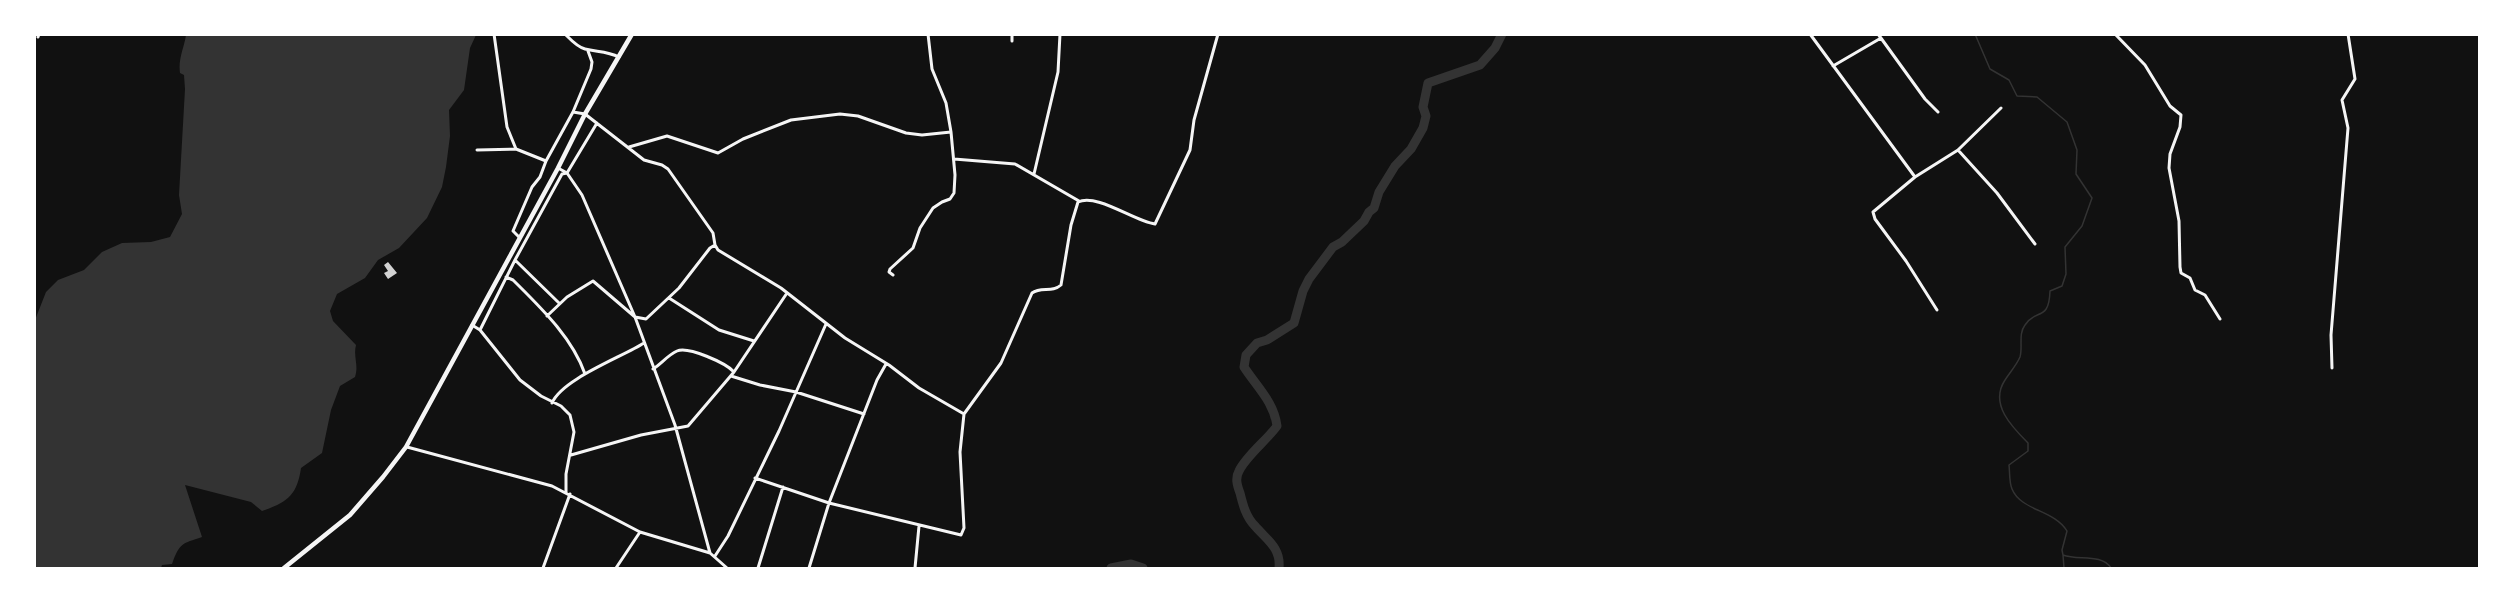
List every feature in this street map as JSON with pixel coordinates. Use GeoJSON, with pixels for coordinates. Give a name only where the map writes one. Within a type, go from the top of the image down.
{"type":"FeatureCollection","features":[{"type":"Feature","properties":{"kind":"main road"},"geometry":{"type":"LineString","coordinates":[[284,568],[350,515],[406,447],[585,114],[632,34]]}},
{"type":"Feature","properties":{"kind":"street"},"geometry":{"type":"LineString","coordinates":[[494,34],[507,127],[516,148]]}},
{"type":"Feature","properties":{"kind":"street"},"geometry":{"type":"LineString","coordinates":[[565,34],[588,51],[611,52],[619,57]]}},
{"type":"Feature","properties":{"kind":"street"},"geometry":{"type":"LineString","coordinates":[[893,275],[890,269],[913,248],[920,228],[933,208],[953,196],[954,159],[951,132],[946,103],[932,69],[928,34]]}},
{"type":"Feature","properties":{"kind":"street"},"geometry":{"type":"LineString","coordinates":[[1012,34],[1012,41]]}},
{"type":"Feature","properties":{"kind":"street"},"geometry":{"type":"LineString","coordinates":[[1034,174],[1058,72],[1060,34]]}},
{"type":"Feature","properties":{"kind":"street"},"geometry":{"type":"LineString","coordinates":[[954,159],[1008,162],[1034,174],[1079,201],[1097,202],[1140,221],[1155,224],[1190,150],[1194,120],[1218,34]]}},
{"type":"Feature","properties":{"kind":"street"},"geometry":{"type":"LineString","coordinates":[[1810,34],[1914,177]]}},
{"type":"Feature","properties":{"kind":"street"},"geometry":{"type":"LineString","coordinates":[[2115,34],[2145,65],[2170,106],[2181,115],[2180,128],[2170,154],[2169,168],[2179,221],[2181,273],[2190,278],[2195,290],[2209,300],[2220,320]]}},
{"type":"Feature","properties":{"kind":"street"},"geometry":{"type":"LineString","coordinates":[[2332,368],[2331,335],[2348,128],[2342,100],[2355,79],[2348,34]]}},
{"type":"Feature","properties":{"kind":"street"},"geometry":{"type":"LineString","coordinates":[[1833,66],[1879,36],[1925,99],[1938,112]]}},
{"type":"Feature","properties":{"kind":"street"},"geometry":{"type":"LineString","coordinates":[[519,237],[514,235],[513,231],[516,222],[532,187],[540,177],[546,161],[573,112],[591,69],[592,62],[588,51]]}},
{"type":"Feature","properties":{"kind":"street"},"geometry":{"type":"LineString","coordinates":[[1937,310],[1906,261],[1875,219],[1873,212],[1914,177],[1958,150],[2001,108]]}},
{"type":"Feature","properties":{"kind":"street"},"geometry":{"type":"LineString","coordinates":[[573,112],[585,114],[644,160],[668,169],[713,234],[715,245],[726,256],[787,293],[826,324],[919,388],[964,414]]}},
{"type":"Feature","properties":{"kind":"street"},"geometry":{"type":"LineString","coordinates":[[629,147],[667,136],[718,153],[742,139],[791,120],[840,114],[858,116],[906,133],[922,135],[951,132]]}},
{"type":"Feature","properties":{"kind":"street"},"geometry":{"type":"LineString","coordinates":[[480,330],[562,174],[567,173],[597,123]]}},
{"type":"Feature","properties":{"kind":"street"},"geometry":{"type":"LineString","coordinates":[[477,150],[516,148],[546,161]]}},
{"type":"Feature","properties":{"kind":"street"},"geometry":{"type":"LineString","coordinates":[[1958,150],[1997,194],[2035,244]]}},
{"type":"Feature","properties":{"kind":"street"},"geometry":{"type":"LineString","coordinates":[[558,168],[567,173],[582,195],[635,317],[675,429],[710,553]]}},
{"type":"Feature","properties":{"kind":"street"},"geometry":{"type":"LineString","coordinates":[[755,477],[829,503],[957,535],[964,533],[960,452],[964,414],[1001,363],[1032,294],[1039,290],[1053,290],[1061,285],[1071,225],[1079,201]]}},
{"type":"Feature","properties":{"kind":"street"},"geometry":{"type":"LineString","coordinates":[[547,316],[559,303],[593,281],[635,317],[646,319],[669,298],[715,245]]}},
{"type":"Feature","properties":{"kind":"street"},"geometry":{"type":"LineString","coordinates":[[515,260],[559,303]]}},
{"type":"Feature","properties":{"kind":"street"},"geometry":{"type":"LineString","coordinates":[[506,277],[513,280],[547,316],[575,353],[585,374]]}},
{"type":"Feature","properties":{"kind":"street"},"geometry":{"type":"LineString","coordinates":[[571,455],[641,435],[688,426],[732,374],[787,293]]}},
{"type":"Feature","properties":{"kind":"street"},"geometry":{"type":"LineString","coordinates":[[669,298],[718,330],[754,341]]}},
{"type":"Feature","properties":{"kind":"street"},"geometry":{"type":"LineString","coordinates":[[716,556],[728,536],[826,324]]}},
{"type":"Feature","properties":{"kind":"street"},"geometry":{"type":"LineString","coordinates":[[471,325],[480,330],[520,380],[552,403],[567,410],[573,424],[574,432],[567,474],[568,493],[543,568]]}},
{"type":"Feature","properties":{"kind":"street"},"geometry":{"type":"LineString","coordinates":[[552,403],[560,391],[585,374],[644,343]]}},
{"type":"Feature","properties":{"kind":"street"},"geometry":{"type":"LineString","coordinates":[[653,369],[676,352],[687,349],[728,367],[732,374],[760,386],[796,392],[864,414]]}},
{"type":"Feature","properties":{"kind":"street"},"geometry":{"type":"LineString","coordinates":[[809,568],[829,503],[886,364]]}},
{"type":"Feature","properties":{"kind":"street"},"geometry":{"type":"LineString","coordinates":[[406,447],[528,479],[568,493],[640,532],[710,553],[727,568]]}},
{"type":"Feature","properties":{"kind":"street"},"geometry":{"type":"LineString","coordinates":[[758,568],[783,487]]}},
{"type":"Feature","properties":{"kind":"street"},"geometry":{"type":"LineString","coordinates":[[915,568],[919,525]]}},
{"type":"Feature","properties":{"kind":"street"},"geometry":{"type":"LineString","coordinates":[[616,568],[640,532]]}},
{"type":"Feature","properties":{"kind":"shaded area"},"geometry":{"type":"Polygon","coordinates":[[[186,35],[476,35],[470,48],[464,90],[449,110],[450,136],[442,187],[427,218],[399,248],[378,260],[365,278],[337,294],[330,311],[333,321],[356,345],[356,373],[355,377],[340,386],[331,410],[322,453],[301,468],[297,485],[290,496],[285,501],[262,511],[251,502],[185,485],[202,537],[182,545],[172,564],[162,565],[161,568],[35,568],[35,320],[46,292],[58,280],[84,270],[102,252],[122,243],[151,242],[170,237],[182,214],[179,195],[185,89],[184,75],[180,73],[180,58],[186,35]]]}},
{"type":"Feature","properties":{"kind":"building"},"geometry":{"type":"Polygon","coordinates":[[[388,262],[397,273],[388,279],[384,273],[388,271],[384,265],[388,262]]]}},
{"type":"Feature","properties":{"kind":"waterway"},"geometry":{"type":"LineString","coordinates":[[1279,568],[1278,555],[1275,550],[1247,515],[1237,482],[1242,465],[1277,426],[1269,402],[1244,367],[1246,355],[1257,343],[1267,340],[1294,323],[1303,291],[1309,279],[1333,247],[1342,242],[1374,208],[1379,192],[1395,166],[1411,149],[1423,128],[1426,116],[1423,107],[1428,83],[1480,65],[1495,48],[1502,34]]}},
{"type":"Feature","properties":{"kind":"waterway"},"geometry":{"type":"LineString","coordinates":[[1975,34],[1990,69],[2009,80],[2017,96],[2037,97],[2067,122],[2077,150],[2076,174],[2092,198],[2082,226],[2065,247],[2066,274],[2062,286],[2050,291],[2045,311],[2033,317],[2025,325],[2022,332],[2020,357],[2001,389],[2001,406],[2009,422],[2028,443],[2028,451],[2009,465],[2011,486],[2016,496],[2023,502],[2062,524],[2067,531],[2062,550],[2063,555],[2101,560],[2111,568]]}},
{"type":"Feature","properties":{"kind":"waterway"},"geometry":{"type":"LineString","coordinates":[[2063,555],[2064,568]]}},
{"type":"Feature","properties":{"kind":"waterway"},"geometry":{"type":"LineString","coordinates":[[1111,568],[1131,564],[1143,568]]}}]}
